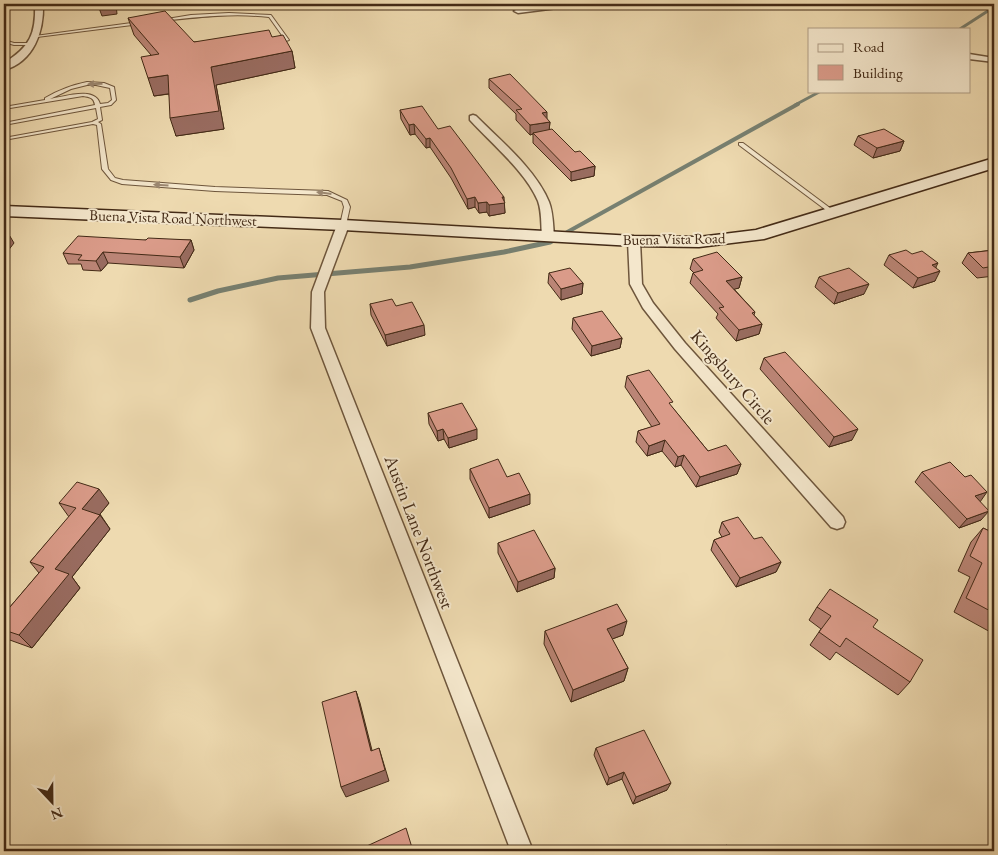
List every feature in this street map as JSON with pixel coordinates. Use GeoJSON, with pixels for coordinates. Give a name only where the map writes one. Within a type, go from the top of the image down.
{"type":"FeatureCollection","features":[{"type":"Feature","properties":{"kind":"street"},"geometry":{"type":"LineString","coordinates":[[4,67],[18,59],[33,44],[39,30],[39,4]]}},
{"type":"Feature","properties":{"kind":"street"},"geometry":{"type":"LineString","coordinates":[[518,11],[573,4]]}},
{"type":"Feature","properties":{"kind":"street"},"geometry":{"type":"LineString","coordinates":[[970,56],[994,60]]}},
{"type":"Feature","properties":{"kind":"street"},"geometry":{"type":"LineString","coordinates":[[473,118],[533,183],[543,200],[547,216],[548,236]]}},
{"type":"Feature","properties":{"kind":"street","name":"Buena Vista Road"},"geometry":{"type":"LineString","coordinates":[[343,225],[634,241],[699,242],[758,235],[994,163]]}},
{"type":"Feature","properties":{"kind":"street","name":"Buena Vista Road Northwest"},"geometry":{"type":"LineString","coordinates":[[4,211],[343,225]]}},
{"type":"Feature","properties":{"kind":"street","name":"Austin Lane Northwest"},"geometry":{"type":"LineString","coordinates":[[343,225],[318,292],[318,328],[522,851]]}},
{"type":"Feature","properties":{"kind":"street","name":"Kingsbury Circle"},"geometry":{"type":"LineString","coordinates":[[634,241],[636,284],[648,305],[680,346],[837,522]]}},
{"type":"Feature","properties":{"kind":"lane"},"geometry":{"type":"LineString","coordinates":[[157,21],[242,12],[270,16],[287,40]]}},
{"type":"Feature","properties":{"kind":"lane"},"geometry":{"type":"LineString","coordinates":[[37,36],[148,22]]}},
{"type":"Feature","properties":{"kind":"lane"},"geometry":{"type":"LineString","coordinates":[[4,41],[14,44]]}},
{"type":"Feature","properties":{"kind":"lane"},"geometry":{"type":"LineString","coordinates":[[4,46],[33,44]]}},
{"type":"Feature","properties":{"kind":"lane"},"geometry":{"type":"LineString","coordinates":[[4,124],[112,103],[112,87],[106,84],[87,84],[67,88],[45,101]]}},
{"type":"Feature","properties":{"kind":"lane"},"geometry":{"type":"LineString","coordinates":[[4,108],[84,95],[92,96],[97,101],[100,120],[93,123],[4,140]]}},
{"type":"Feature","properties":{"kind":"lane"},"geometry":{"type":"LineString","coordinates":[[93,123],[99,124],[105,169],[108,174],[122,182],[215,189],[328,193],[344,200],[347,208],[343,225]]}},
{"type":"Feature","properties":{"kind":"lane"},"geometry":{"type":"LineString","coordinates":[[741,144],[832,212]]}},
{"type":"Feature","properties":{"kind":"building"},"geometry":{"type":"Polygon","coordinates":[[[99,4],[114,4],[114,6],[99,8],[99,4]]]}},
{"type":"Feature","properties":{"kind":"building"},"geometry":{"type":"Polygon","coordinates":[[[165,11],[194,42],[269,30],[272,37],[283,35],[292,51],[211,67],[219,111],[170,118],[168,75],[148,78],[141,57],[159,54],[128,18],[165,11]]]}},
{"type":"Feature","properties":{"kind":"building"},"geometry":{"type":"Polygon","coordinates":[[[510,74],[547,112],[542,113],[550,122],[530,125],[516,110],[522,109],[489,79],[510,74]]]}},
{"type":"Feature","properties":{"kind":"building"},"geometry":{"type":"Polygon","coordinates":[[[422,106],[438,129],[450,126],[504,197],[502,197],[505,203],[489,205],[487,202],[478,203],[475,197],[467,199],[451,168],[430,138],[426,139],[414,124],[409,125],[400,110],[422,106]]]}},
{"type":"Feature","properties":{"kind":"building"},"geometry":{"type":"Polygon","coordinates":[[[552,129],[575,152],[580,151],[595,166],[571,172],[533,133],[552,129]]]}},
{"type":"Feature","properties":{"kind":"building"},"geometry":{"type":"Polygon","coordinates":[[[884,129],[904,141],[877,148],[858,136],[884,129]]]}},
{"type":"Feature","properties":{"kind":"building"},"geometry":{"type":"Polygon","coordinates":[[[78,236],[146,240],[148,238],[191,240],[180,257],[103,252],[96,261],[78,260],[82,255],[63,253],[78,236]]]}},
{"type":"Feature","properties":{"kind":"building"},"geometry":{"type":"Polygon","coordinates":[[[906,250],[912,254],[922,251],[938,263],[932,265],[940,271],[918,278],[889,255],[906,250]]]}},
{"type":"Feature","properties":{"kind":"building"},"geometry":{"type":"Polygon","coordinates":[[[994,250],[994,266],[983,268],[968,253],[994,250]]]}},
{"type":"Feature","properties":{"kind":"building"},"geometry":{"type":"Polygon","coordinates":[[[717,252],[742,277],[726,281],[755,312],[752,313],[762,324],[739,330],[719,308],[724,307],[693,273],[703,270],[693,259],[717,252]]]}},
{"type":"Feature","properties":{"kind":"building"},"geometry":{"type":"Polygon","coordinates":[[[570,268],[583,283],[561,289],[549,273],[570,268]]]}},
{"type":"Feature","properties":{"kind":"building"},"geometry":{"type":"Polygon","coordinates":[[[849,268],[869,284],[838,293],[819,277],[849,268]]]}},
{"type":"Feature","properties":{"kind":"building"},"geometry":{"type":"Polygon","coordinates":[[[392,299],[396,306],[412,302],[424,325],[385,335],[370,304],[392,299]]]}},
{"type":"Feature","properties":{"kind":"building"},"geometry":{"type":"Polygon","coordinates":[[[602,311],[622,338],[592,346],[573,318],[602,311]]]}},
{"type":"Feature","properties":{"kind":"building"},"geometry":{"type":"Polygon","coordinates":[[[785,352],[858,429],[834,437],[764,358],[785,352]]]}},
{"type":"Feature","properties":{"kind":"building"},"geometry":{"type":"Polygon","coordinates":[[[649,370],[673,402],[669,403],[708,451],[726,445],[741,464],[700,477],[684,455],[678,457],[665,440],[649,446],[638,431],[660,424],[627,376],[649,370]]]}},
{"type":"Feature","properties":{"kind":"building"},"geometry":{"type":"Polygon","coordinates":[[[462,403],[477,429],[448,438],[443,429],[437,431],[428,413],[462,403]]]}},
{"type":"Feature","properties":{"kind":"building"},"geometry":{"type":"Polygon","coordinates":[[[498,459],[507,477],[519,473],[530,494],[489,508],[470,469],[498,459]]]}},
{"type":"Feature","properties":{"kind":"building"},"geometry":{"type":"Polygon","coordinates":[[[950,462],[965,477],[971,475],[987,492],[975,496],[989,511],[967,519],[922,472],[950,462]]]}},
{"type":"Feature","properties":{"kind":"building"},"geometry":{"type":"Polygon","coordinates":[[[77,482],[99,489],[82,509],[100,515],[55,569],[69,574],[19,635],[4,630],[4,614],[44,567],[30,562],[76,508],[59,503],[77,482]]]}},
{"type":"Feature","properties":{"kind":"building"},"geometry":{"type":"Polygon","coordinates":[[[738,517],[754,539],[762,537],[781,562],[740,578],[714,540],[730,534],[722,522],[738,517]]]}},
{"type":"Feature","properties":{"kind":"building"},"geometry":{"type":"Polygon","coordinates":[[[983,528],[994,533],[994,613],[966,598],[982,563],[970,556],[983,528]]]}},
{"type":"Feature","properties":{"kind":"building"},"geometry":{"type":"Polygon","coordinates":[[[534,530],[555,568],[518,582],[498,543],[534,530]]]}},
{"type":"Feature","properties":{"kind":"building"},"geometry":{"type":"Polygon","coordinates":[[[830,589],[878,620],[873,627],[923,660],[910,682],[846,638],[840,647],[819,632],[831,616],[817,607],[830,589]]]}},
{"type":"Feature","properties":{"kind":"building"},"geometry":{"type":"Polygon","coordinates":[[[617,604],[627,621],[607,629],[628,668],[573,690],[545,631],[617,604]]]}},
{"type":"Feature","properties":{"kind":"building"},"geometry":{"type":"Polygon","coordinates":[[[356,691],[371,751],[379,748],[385,770],[341,787],[322,702],[356,691]]]}},
{"type":"Feature","properties":{"kind":"building"},"geometry":{"type":"Polygon","coordinates":[[[644,730],[671,783],[636,797],[624,772],[609,778],[596,748],[644,730]]]}},
{"type":"Feature","properties":{"kind":"building"},"geometry":{"type":"Polygon","coordinates":[[[406,828],[413,851],[356,851],[406,828]]]}},
{"type":"Feature","properties":{"kind":"building"},"geometry":{"type":"Polygon","coordinates":[[[727,845],[731,851],[714,851],[727,845]]]}},
{"type":"Feature","properties":{"kind":"waterway"},"geometry":{"type":"LineString","coordinates":[[962,28],[994,7]]}},
{"type":"Feature","properties":{"kind":"waterway"},"geometry":{"type":"LineString","coordinates":[[795,105],[819,92]]}},
{"type":"Feature","properties":{"kind":"waterway"},"geometry":{"type":"LineString","coordinates":[[562,235],[798,104]]}},
{"type":"Feature","properties":{"kind":"waterway"},"geometry":{"type":"LineString","coordinates":[[190,300],[218,291],[278,278],[410,267],[504,252],[550,242],[564,234]]}}]}
